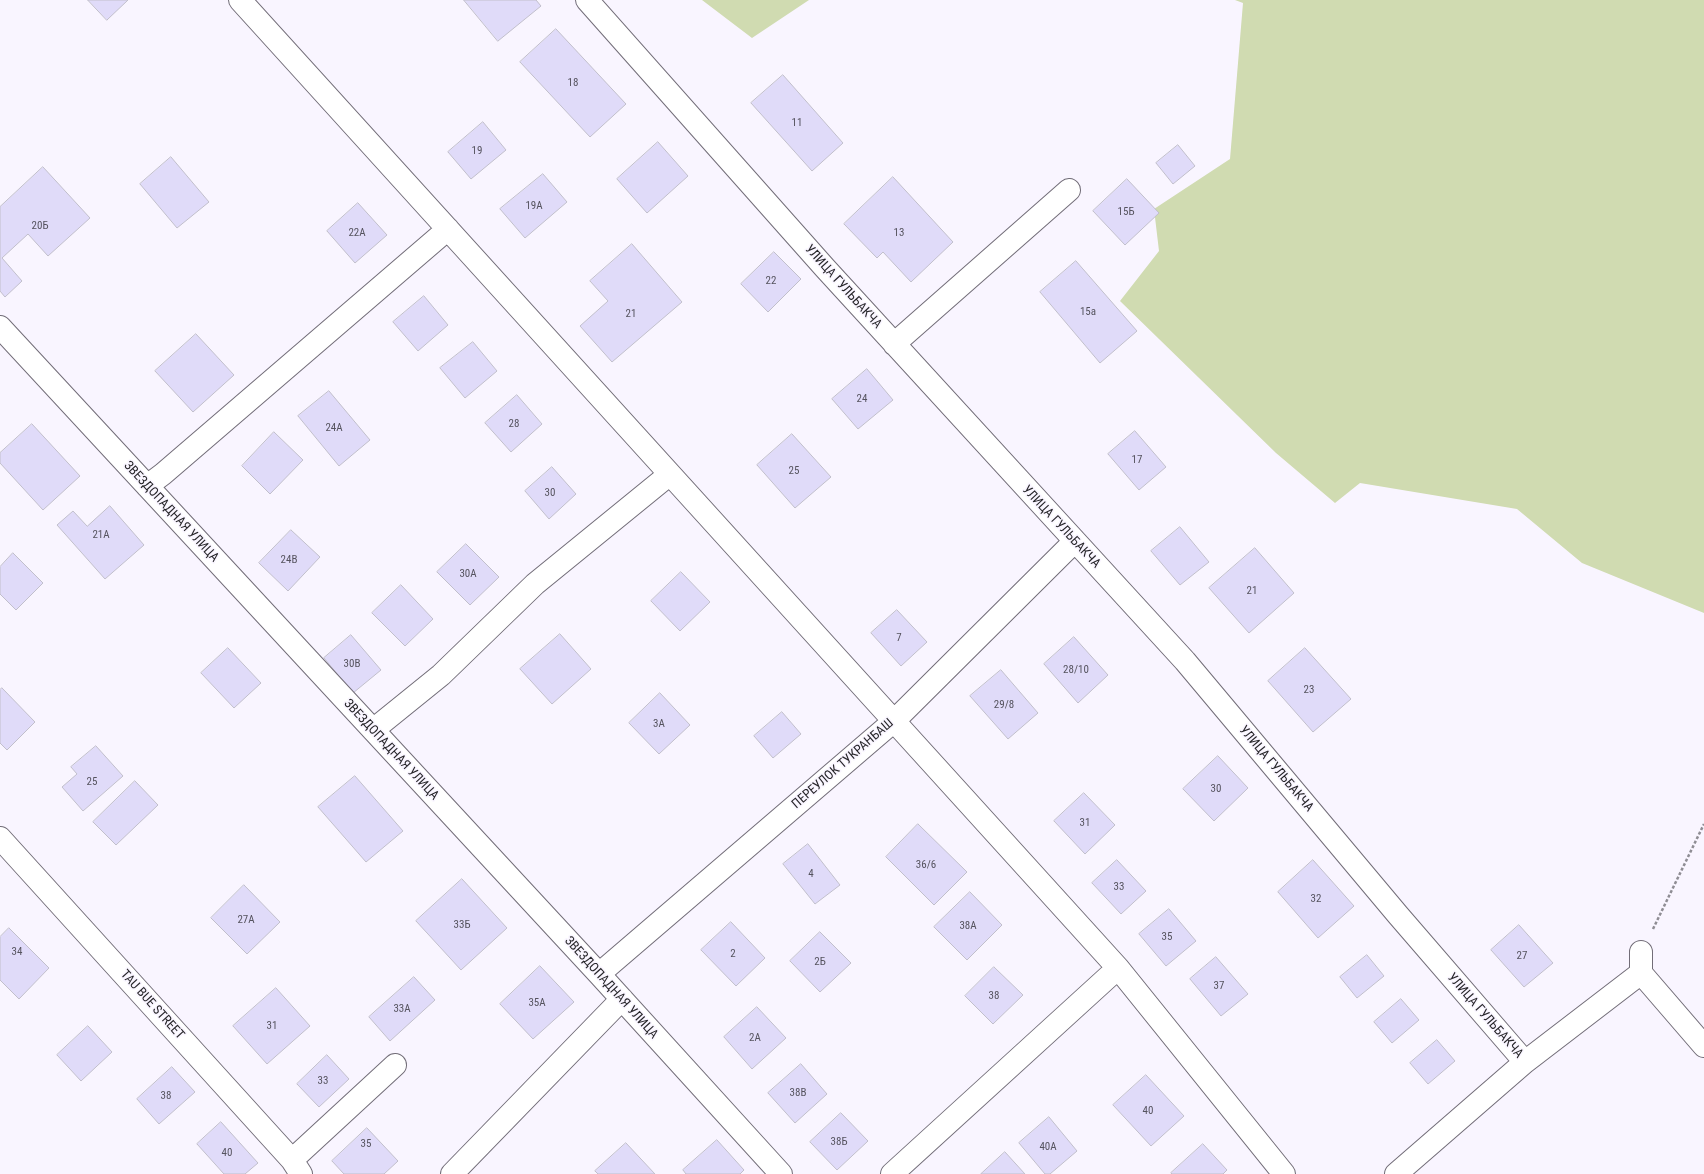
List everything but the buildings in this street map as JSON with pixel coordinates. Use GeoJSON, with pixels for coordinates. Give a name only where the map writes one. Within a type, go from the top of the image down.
{"type":"FeatureCollection","features":[{"type":"Feature","properties":{"kind":"street"},"geometry":{"type":"LineString","coordinates":[[240,0],[1118,968],[1284,1174]]}},
{"type":"Feature","properties":{"kind":"street","name":"УЛИЦА ГУЛЬБАКЧА"},"geometry":{"type":"LineString","coordinates":[[587,0],[894,344],[1185,661],[1393,909],[1525,1062]]}},
{"type":"Feature","properties":{"kind":"street"},"geometry":{"type":"LineString","coordinates":[[894,344],[1069,190]]}},
{"type":"Feature","properties":{"kind":"street"},"geometry":{"type":"LineString","coordinates":[[147,486],[164,474],[448,229]]}},
{"type":"Feature","properties":{"kind":"street","name":"ЗВЕЗДОПАДНАЯ УЛИЦА"},"geometry":{"type":"LineString","coordinates":[[0,328],[599,974],[781,1174]]}},
{"type":"Feature","properties":{"kind":"street"},"geometry":{"type":"LineString","coordinates":[[372,730],[441,675],[535,584],[670,474]]}},
{"type":"Feature","properties":{"kind":"street","name":"ПЕРЕУЛОК ТУКРАНБАШ"},"geometry":{"type":"LineString","coordinates":[[599,974],[894,721],[1075,541]]}},
{"type":"Feature","properties":{"kind":"street","name":"TAU BUE STREET"},"geometry":{"type":"LineString","coordinates":[[0,838],[297,1167]]}},
{"type":"Feature","properties":{"kind":"street"},"geometry":{"type":"LineString","coordinates":[[1396,1174],[1641,963],[1704,1046]]}},
{"type":"Feature","properties":{"kind":"street"},"geometry":{"type":"LineString","coordinates":[[892,1174],[1118,968]]}},
{"type":"Feature","properties":{"kind":"street"},"geometry":{"type":"LineString","coordinates":[[452,1174],[622,999]]}},
{"type":"Feature","properties":{"kind":"street"},"geometry":{"type":"LineString","coordinates":[[297,1167],[395,1065]]}},
{"type":"Feature","properties":{"kind":"path"},"geometry":{"type":"LineString","coordinates":[[1641,963],[1704,824]]}},
{"type":"Feature","properties":{"kind":"green space"},"geometry":{"type":"Polygon","coordinates":[[[702,0],[809,0],[752,38],[702,0]]]}},
{"type":"Feature","properties":{"kind":"green space"},"geometry":{"type":"Polygon","coordinates":[[[1235,0],[1704,0],[1704,613],[1582,563],[1517,509],[1360,483],[1335,503],[1276,453],[1120,301],[1159,251],[1154,209],[1230,159],[1243,3],[1235,0]]]}}]}
